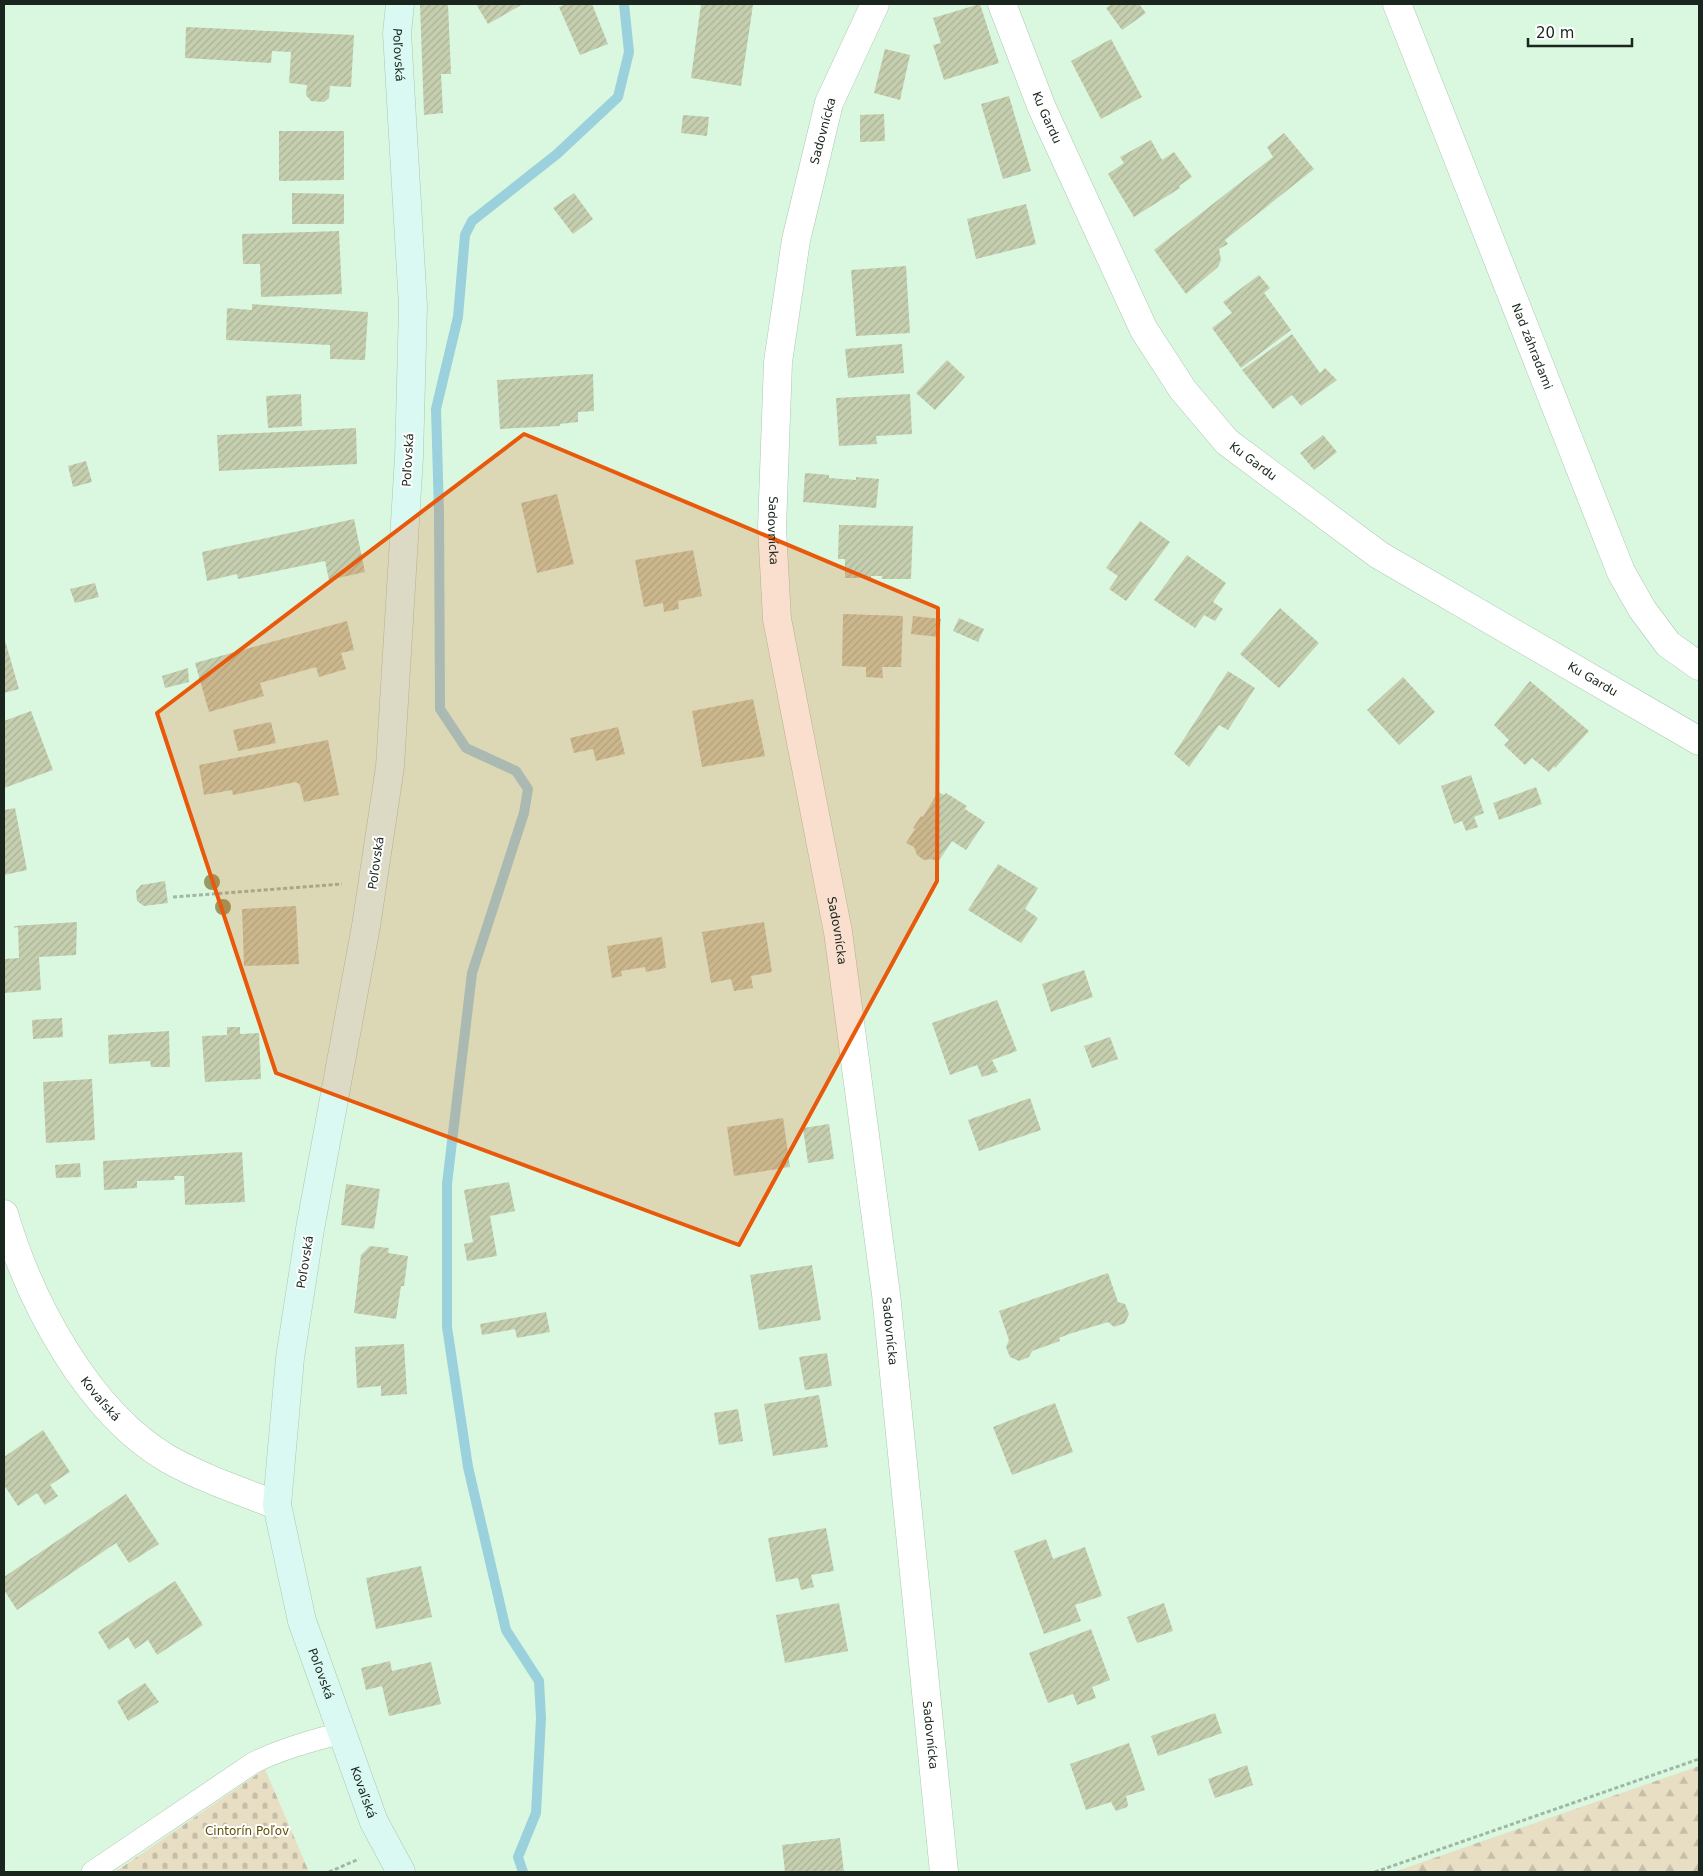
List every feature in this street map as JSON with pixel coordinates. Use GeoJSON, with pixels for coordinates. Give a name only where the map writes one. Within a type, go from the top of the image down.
{"type":"FeatureCollection","features":[{"type":"Feature","properties":{"kind":"street","name":"Poľovská"},"geometry":{"type":"LineString","coordinates":[[337,1721],[302,1621],[277,1505],[290,1358],[310,1229],[366,926],[391,757],[407,485],[413,306],[397,33],[400,4]]}},
{"type":"Feature","properties":{"kind":"street","name":"Sadovnícka"},"geometry":{"type":"LineString","coordinates":[[874,4],[829,103],[796,240],[778,362],[772,528],[777,619],[838,932],[886,1294],[944,1872]]}},
{"type":"Feature","properties":{"kind":"street","name":"Ku Gardu"},"geometry":{"type":"LineString","coordinates":[[1002,4],[1042,108],[1144,330],[1183,390],[1227,442],[1379,555],[1699,741]]}},
{"type":"Feature","properties":{"kind":"street","name":"Nad záhradami"},"geometry":{"type":"LineString","coordinates":[[1398,4],[1621,572],[1642,609],[1668,644],[1699,666]]}},
{"type":"Feature","properties":{"kind":"street","name":"Kovaľská"},"geometry":{"type":"LineString","coordinates":[[4,1214],[34,1296],[79,1373],[123,1426],[168,1458],[226,1486],[277,1505]]}},
{"type":"Feature","properties":{"kind":"street","name":"Kovaľská"},"geometry":{"type":"LineString","coordinates":[[337,1721],[374,1822],[401,1872]]}},
{"type":"Feature","properties":{"kind":"lane"},"geometry":{"type":"LineString","coordinates":[[92,1872],[253,1763],[273,1753],[294,1746],[337,1721]]}},
{"type":"Feature","properties":{"kind":"path"},"geometry":{"type":"LineString","coordinates":[[173,897],[339,884],[372,887]]}},
{"type":"Feature","properties":{"kind":"path"},"geometry":{"type":"LineString","coordinates":[[1375,1872],[1699,1759]]}},
{"type":"Feature","properties":{"kind":"highlighted area"},"geometry":{"type":"Polygon","coordinates":[[[524,434],[938,608],[937,881],[739,1245],[276,1073],[157,713],[524,434]]]}},
{"type":"Feature","properties":{"kind":"green space"},"geometry":{"type":"Polygon","coordinates":[[[1699,1766],[1699,1872],[1394,1872],[1699,1766]]]}},
{"type":"Feature","properties":{"kind":"green space","name":"Cintorín Poľov"},"geometry":{"type":"Polygon","coordinates":[[[265,1769],[309,1872],[115,1872],[265,1769]]]}},
{"type":"Feature","properties":{"kind":"building"},"geometry":{"type":"Polygon","coordinates":[[[420,4],[448,4],[451,74],[441,74],[443,113],[424,115],[420,4]]]}},
{"type":"Feature","properties":{"kind":"building"},"geometry":{"type":"Polygon","coordinates":[[[476,4],[523,4],[488,24],[476,4]]]}},
{"type":"Feature","properties":{"kind":"building"},"geometry":{"type":"Polygon","coordinates":[[[567,4],[592,4],[608,44],[580,55],[559,7],[567,4]]]}},
{"type":"Feature","properties":{"kind":"building"},"geometry":{"type":"Polygon","coordinates":[[[701,4],[753,5],[741,86],[691,78],[701,4]]]}},
{"type":"Feature","properties":{"kind":"building"},"geometry":{"type":"Polygon","coordinates":[[[980,4],[999,63],[944,80],[933,45],[941,43],[933,18],[980,4]]]}},
{"type":"Feature","properties":{"kind":"building"},"geometry":{"type":"Polygon","coordinates":[[[1112,4],[1139,4],[1146,13],[1122,30],[1106,8],[1112,4]]]}},
{"type":"Feature","properties":{"kind":"building"},"geometry":{"type":"Polygon","coordinates":[[[186,27],[354,35],[351,87],[330,86],[329,98],[324,102],[311,101],[306,95],[307,85],[289,83],[291,52],[272,51],[271,63],[185,58],[186,27]]]}},
{"type":"Feature","properties":{"kind":"building"},"geometry":{"type":"Polygon","coordinates":[[[1111,39],[1142,97],[1101,119],[1071,61],[1111,39]]]}},
{"type":"Feature","properties":{"kind":"building"},"geometry":{"type":"Polygon","coordinates":[[[885,49],[910,55],[900,100],[874,93],[885,49]]]}},
{"type":"Feature","properties":{"kind":"building"},"geometry":{"type":"Polygon","coordinates":[[[1009,96],[1031,171],[1003,179],[981,104],[1009,96]]]}},
{"type":"Feature","properties":{"kind":"building"},"geometry":{"type":"Polygon","coordinates":[[[884,114],[885,141],[860,142],[860,115],[884,114]]]}},
{"type":"Feature","properties":{"kind":"building"},"geometry":{"type":"Polygon","coordinates":[[[683,115],[709,117],[707,136],[681,133],[683,115]]]}},
{"type":"Feature","properties":{"kind":"building"},"geometry":{"type":"Polygon","coordinates":[[[279,131],[344,131],[344,180],[279,181],[279,131]]]}},
{"type":"Feature","properties":{"kind":"building"},"geometry":{"type":"Polygon","coordinates":[[[1284,133],[1314,169],[1225,240],[1228,244],[1219,249],[1221,260],[1218,267],[1186,294],[1154,250],[1273,157],[1267,147],[1284,133]]]}},
{"type":"Feature","properties":{"kind":"building"},"geometry":{"type":"Polygon","coordinates":[[[1151,140],[1162,160],[1174,152],[1192,177],[1179,186],[1180,188],[1134,217],[1108,174],[1124,163],[1120,157],[1151,140]]]}},
{"type":"Feature","properties":{"kind":"building"},"geometry":{"type":"Polygon","coordinates":[[[292,193],[344,194],[344,224],[292,224],[292,193]]]}},
{"type":"Feature","properties":{"kind":"building"},"geometry":{"type":"Polygon","coordinates":[[[574,193],[593,219],[573,234],[553,208],[574,193]]]}},
{"type":"Feature","properties":{"kind":"building"},"geometry":{"type":"Polygon","coordinates":[[[1026,204],[1036,244],[976,259],[967,219],[1026,204]]]}},
{"type":"Feature","properties":{"kind":"building"},"geometry":{"type":"Polygon","coordinates":[[[339,231],[342,294],[261,297],[260,264],[243,264],[242,234],[339,231]]]}},
{"type":"Feature","properties":{"kind":"building"},"geometry":{"type":"Polygon","coordinates":[[[906,266],[910,333],[856,336],[851,270],[906,266]]]}},
{"type":"Feature","properties":{"kind":"building"},"geometry":{"type":"Polygon","coordinates":[[[1259,275],[1270,288],[1264,293],[1291,330],[1241,368],[1212,328],[1232,313],[1223,302],[1259,275]]]}},
{"type":"Feature","properties":{"kind":"building"},"geometry":{"type":"Polygon","coordinates":[[[252,304],[368,312],[365,360],[330,359],[330,345],[226,340],[227,308],[252,310],[252,304]]]}},
{"type":"Feature","properties":{"kind":"building"},"geometry":{"type":"Polygon","coordinates":[[[1292,334],[1320,373],[1325,368],[1337,380],[1301,406],[1292,395],[1273,409],[1242,370],[1292,334]]]}},
{"type":"Feature","properties":{"kind":"building"},"geometry":{"type":"Polygon","coordinates":[[[902,344],[904,373],[848,378],[845,349],[902,344]]]}},
{"type":"Feature","properties":{"kind":"building"},"geometry":{"type":"Polygon","coordinates":[[[947,360],[965,377],[935,410],[916,393],[947,360]]]}},
{"type":"Feature","properties":{"kind":"building"},"geometry":{"type":"Polygon","coordinates":[[[593,374],[594,411],[578,412],[578,422],[560,424],[560,426],[500,429],[497,380],[593,374]]]}},
{"type":"Feature","properties":{"kind":"building"},"geometry":{"type":"Polygon","coordinates":[[[301,394],[302,426],[268,428],[266,396],[301,394]]]}},
{"type":"Feature","properties":{"kind":"building"},"geometry":{"type":"Polygon","coordinates":[[[910,394],[912,434],[876,436],[877,444],[839,446],[836,398],[910,394]]]}},
{"type":"Feature","properties":{"kind":"building"},"geometry":{"type":"Polygon","coordinates":[[[356,428],[357,464],[219,471],[217,435],[356,428]]]}},
{"type":"Feature","properties":{"kind":"building"},"geometry":{"type":"Polygon","coordinates":[[[1323,435],[1337,452],[1314,470],[1300,453],[1323,435]]]}},
{"type":"Feature","properties":{"kind":"building"},"geometry":{"type":"Polygon","coordinates":[[[86,461],[92,482],[73,487],[68,466],[86,461]]]}},
{"type":"Feature","properties":{"kind":"building"},"geometry":{"type":"Polygon","coordinates":[[[805,473],[829,475],[829,478],[856,480],[856,477],[879,479],[876,508],[803,502],[805,473]]]}},
{"type":"Feature","properties":{"kind":"building"},"geometry":{"type":"Polygon","coordinates":[[[557,494],[574,564],[537,573],[521,503],[557,494]]]}},
{"type":"Feature","properties":{"kind":"building"},"geometry":{"type":"Polygon","coordinates":[[[354,519],[365,572],[329,580],[325,561],[238,579],[237,574],[207,581],[202,552],[354,519]]]}},
{"type":"Feature","properties":{"kind":"building"},"geometry":{"type":"Polygon","coordinates":[[[1140,521],[1170,542],[1126,601],[1109,589],[1118,576],[1106,568],[1140,521]]]}},
{"type":"Feature","properties":{"kind":"building"},"geometry":{"type":"Polygon","coordinates":[[[839,525],[913,526],[911,579],[882,579],[882,576],[845,578],[845,559],[838,559],[839,525]]]}},
{"type":"Feature","properties":{"kind":"building"},"geometry":{"type":"Polygon","coordinates":[[[693,550],[702,596],[678,601],[679,609],[664,612],[663,603],[644,607],[635,560],[693,550]]]}},
{"type":"Feature","properties":{"kind":"building"},"geometry":{"type":"Polygon","coordinates":[[[1187,555],[1226,583],[1213,602],[1223,609],[1215,621],[1204,615],[1195,628],[1154,600],[1187,555]]]}},
{"type":"Feature","properties":{"kind":"building"},"geometry":{"type":"Polygon","coordinates":[[[95,583],[99,597],[75,603],[70,589],[95,583]]]}},
{"type":"Feature","properties":{"kind":"building"},"geometry":{"type":"Polygon","coordinates":[[[1280,608],[1319,643],[1279,688],[1240,654],[1280,608]]]}},
{"type":"Feature","properties":{"kind":"building"},"geometry":{"type":"Polygon","coordinates":[[[843,614],[903,616],[901,667],[882,667],[883,678],[866,677],[866,667],[842,666],[843,614]]]}},
{"type":"Feature","properties":{"kind":"building"},"geometry":{"type":"Polygon","coordinates":[[[913,616],[941,619],[939,637],[911,634],[913,616]]]}},
{"type":"Feature","properties":{"kind":"building"},"geometry":{"type":"Polygon","coordinates":[[[959,618],[984,629],[978,642],[953,631],[959,618]]]}},
{"type":"Feature","properties":{"kind":"building"},"geometry":{"type":"Polygon","coordinates":[[[347,621],[354,650],[341,653],[346,669],[319,677],[316,667],[260,683],[264,696],[209,712],[195,663],[347,621]]]}},
{"type":"Feature","properties":{"kind":"building"},"geometry":{"type":"Polygon","coordinates":[[[4,637],[19,689],[4,693],[4,637]]]}},
{"type":"Feature","properties":{"kind":"building"},"geometry":{"type":"Polygon","coordinates":[[[188,668],[189,682],[165,688],[162,676],[188,668]]]}},
{"type":"Feature","properties":{"kind":"building"},"geometry":{"type":"Polygon","coordinates":[[[1228,671],[1255,688],[1228,730],[1219,725],[1189,767],[1174,754],[1228,671]]]}},
{"type":"Feature","properties":{"kind":"building"},"geometry":{"type":"Polygon","coordinates":[[[1403,677],[1435,712],[1399,745],[1367,710],[1403,677]]]}},
{"type":"Feature","properties":{"kind":"building"},"geometry":{"type":"Polygon","coordinates":[[[1530,681],[1589,731],[1555,768],[1554,766],[1549,772],[1532,758],[1525,765],[1504,745],[1509,740],[1494,725],[1530,681]]]}},
{"type":"Feature","properties":{"kind":"building"},"geometry":{"type":"Polygon","coordinates":[[[753,699],[765,756],[702,767],[692,711],[753,699]]]}},
{"type":"Feature","properties":{"kind":"building"},"geometry":{"type":"Polygon","coordinates":[[[31,711],[53,770],[4,788],[4,721],[31,711]]]}},
{"type":"Feature","properties":{"kind":"building"},"geometry":{"type":"Polygon","coordinates":[[[271,722],[276,743],[238,751],[233,730],[271,722]]]}},
{"type":"Feature","properties":{"kind":"building"},"geometry":{"type":"Polygon","coordinates":[[[618,727],[625,754],[596,761],[593,749],[574,753],[570,738],[618,727]]]}},
{"type":"Feature","properties":{"kind":"building"},"geometry":{"type":"Polygon","coordinates":[[[328,740],[339,795],[304,802],[300,785],[296,782],[233,795],[232,790],[204,795],[199,765],[328,740]]]}},
{"type":"Feature","properties":{"kind":"building"},"geometry":{"type":"Polygon","coordinates":[[[1471,775],[1484,813],[1474,817],[1478,827],[1466,831],[1462,821],[1454,824],[1441,786],[1471,775]]]}},
{"type":"Feature","properties":{"kind":"building"},"geometry":{"type":"Polygon","coordinates":[[[1536,787],[1542,804],[1499,820],[1493,803],[1536,787]]]}},
{"type":"Feature","properties":{"kind":"building"},"geometry":{"type":"Polygon","coordinates":[[[938,792],[944,795],[946,793],[967,806],[965,809],[985,822],[966,850],[952,841],[938,862],[932,859],[924,860],[917,855],[914,847],[906,843],[915,829],[913,828],[921,816],[923,817],[938,792]]]}},
{"type":"Feature","properties":{"kind":"building"},"geometry":{"type":"Polygon","coordinates":[[[15,808],[27,870],[4,875],[4,810],[15,808]]]}},
{"type":"Feature","properties":{"kind":"building"},"geometry":{"type":"Polygon","coordinates":[[[998,864],[1038,888],[1025,909],[1038,918],[1021,943],[968,910],[998,864]]]}},
{"type":"Feature","properties":{"kind":"building"},"geometry":{"type":"Polygon","coordinates":[[[165,881],[168,903],[144,906],[137,901],[136,891],[141,885],[165,881]]]}},
{"type":"Feature","properties":{"kind":"building"},"geometry":{"type":"Polygon","coordinates":[[[296,906],[299,964],[244,966],[242,909],[296,906]]]}},
{"type":"Feature","properties":{"kind":"building"},"geometry":{"type":"Polygon","coordinates":[[[77,922],[76,955],[39,957],[41,990],[4,993],[4,959],[19,958],[18,927],[14,928],[14,926],[77,922]]]}},
{"type":"Feature","properties":{"kind":"building"},"geometry":{"type":"Polygon","coordinates":[[[764,922],[772,972],[751,976],[753,988],[734,991],[731,979],[711,983],[702,932],[764,922]]]}},
{"type":"Feature","properties":{"kind":"building"},"geometry":{"type":"Polygon","coordinates":[[[662,937],[666,968],[646,972],[645,967],[621,971],[622,976],[612,978],[607,946],[662,937]]]}},
{"type":"Feature","properties":{"kind":"building"},"geometry":{"type":"Polygon","coordinates":[[[1084,970],[1093,997],[1051,1012],[1042,984],[1084,970]]]}},
{"type":"Feature","properties":{"kind":"building"},"geometry":{"type":"Polygon","coordinates":[[[997,1000],[1017,1051],[992,1060],[998,1072],[982,1077],[977,1065],[950,1075],[932,1023],[997,1000]]]}},
{"type":"Feature","properties":{"kind":"building"},"geometry":{"type":"Polygon","coordinates":[[[62,1018],[63,1037],[33,1039],[32,1020],[62,1018]]]}},
{"type":"Feature","properties":{"kind":"building"},"geometry":{"type":"Polygon","coordinates":[[[227,1027],[240,1027],[240,1034],[259,1033],[261,1079],[205,1082],[202,1036],[227,1035],[227,1027]]]}},
{"type":"Feature","properties":{"kind":"building"},"geometry":{"type":"Polygon","coordinates":[[[169,1031],[170,1067],[151,1067],[150,1061],[109,1064],[108,1035],[169,1031]]]}},
{"type":"Feature","properties":{"kind":"building"},"geometry":{"type":"Polygon","coordinates":[[[1110,1037],[1118,1059],[1092,1068],[1084,1046],[1110,1037]]]}},
{"type":"Feature","properties":{"kind":"building"},"geometry":{"type":"Polygon","coordinates":[[[92,1079],[95,1140],[46,1143],[43,1082],[92,1079]]]}},
{"type":"Feature","properties":{"kind":"building"},"geometry":{"type":"Polygon","coordinates":[[[1030,1098],[1041,1130],[979,1151],[968,1120],[1030,1098]]]}},
{"type":"Feature","properties":{"kind":"building"},"geometry":{"type":"Polygon","coordinates":[[[783,1118],[790,1167],[734,1176],[727,1127],[783,1118]]]}},
{"type":"Feature","properties":{"kind":"building"},"geometry":{"type":"Polygon","coordinates":[[[829,1124],[834,1159],[808,1163],[803,1128],[829,1124]]]}},
{"type":"Feature","properties":{"kind":"building"},"geometry":{"type":"Polygon","coordinates":[[[242,1152],[245,1202],[185,1205],[184,1176],[174,1176],[175,1180],[137,1181],[137,1188],[104,1190],[103,1161],[242,1152]]]}},
{"type":"Feature","properties":{"kind":"building"},"geometry":{"type":"Polygon","coordinates":[[[80,1163],[81,1177],[56,1178],[55,1165],[80,1163]]]}},
{"type":"Feature","properties":{"kind":"building"},"geometry":{"type":"Polygon","coordinates":[[[509,1182],[515,1211],[490,1216],[497,1256],[467,1261],[464,1244],[473,1242],[464,1190],[509,1182]]]}},
{"type":"Feature","properties":{"kind":"building"},"geometry":{"type":"Polygon","coordinates":[[[346,1184],[380,1189],[374,1229],[341,1225],[346,1184]]]}},
{"type":"Feature","properties":{"kind":"building"},"geometry":{"type":"Polygon","coordinates":[[[370,1246],[389,1248],[388,1253],[408,1256],[404,1286],[401,1286],[396,1319],[354,1313],[361,1255],[370,1246]]]}},
{"type":"Feature","properties":{"kind":"building"},"geometry":{"type":"Polygon","coordinates":[[[812,1265],[821,1320],[759,1330],[750,1275],[812,1265]]]}},
{"type":"Feature","properties":{"kind":"building"},"geometry":{"type":"Polygon","coordinates":[[[1108,1273],[1118,1302],[1125,1304],[1129,1314],[1125,1323],[1114,1327],[1108,1322],[1069,1334],[1059,1338],[1060,1341],[1032,1351],[1029,1357],[1019,1361],[1010,1357],[1006,1347],[1009,1340],[999,1311],[1108,1273]]]}},
{"type":"Feature","properties":{"kind":"building"},"geometry":{"type":"Polygon","coordinates":[[[546,1312],[550,1332],[517,1338],[515,1329],[482,1335],[480,1324],[546,1312]]]}},
{"type":"Feature","properties":{"kind":"building"},"geometry":{"type":"Polygon","coordinates":[[[404,1344],[407,1394],[381,1396],[381,1386],[357,1388],[355,1347],[404,1344]]]}},
{"type":"Feature","properties":{"kind":"building"},"geometry":{"type":"Polygon","coordinates":[[[827,1353],[832,1386],[805,1390],[799,1357],[827,1353]]]}},
{"type":"Feature","properties":{"kind":"building"},"geometry":{"type":"Polygon","coordinates":[[[819,1395],[828,1447],[773,1456],[764,1404],[819,1395]]]}},
{"type":"Feature","properties":{"kind":"building"},"geometry":{"type":"Polygon","coordinates":[[[1055,1403],[1073,1452],[1012,1475],[993,1427],[1055,1403]]]}},
{"type":"Feature","properties":{"kind":"building"},"geometry":{"type":"Polygon","coordinates":[[[738,1409],[743,1441],[719,1445],[714,1413],[738,1409]]]}},
{"type":"Feature","properties":{"kind":"building"},"geometry":{"type":"Polygon","coordinates":[[[43,1430],[70,1472],[50,1485],[58,1496],[45,1505],[37,1493],[18,1506],[4,1485],[4,1457],[43,1430]]]}},
{"type":"Feature","properties":{"kind":"building"},"geometry":{"type":"Polygon","coordinates":[[[126,1494],[159,1544],[129,1563],[116,1543],[17,1610],[4,1590],[4,1577],[126,1494]]]}},
{"type":"Feature","properties":{"kind":"building"},"geometry":{"type":"Polygon","coordinates":[[[826,1528],[834,1571],[811,1575],[814,1587],[801,1590],[798,1578],[776,1582],[768,1538],[826,1528]]]}},
{"type":"Feature","properties":{"kind":"building"},"geometry":{"type":"Polygon","coordinates":[[[1046,1539],[1053,1559],[1085,1547],[1102,1596],[1075,1605],[1081,1621],[1044,1634],[1014,1551],[1046,1539]]]}},
{"type":"Feature","properties":{"kind":"building"},"geometry":{"type":"Polygon","coordinates":[[[421,1566],[432,1617],[376,1629],[366,1578],[421,1566]]]}},
{"type":"Feature","properties":{"kind":"building"},"geometry":{"type":"Polygon","coordinates":[[[175,1581],[203,1625],[157,1655],[148,1640],[135,1649],[128,1637],[109,1650],[98,1632],[175,1581]]]}},
{"type":"Feature","properties":{"kind":"building"},"geometry":{"type":"Polygon","coordinates":[[[839,1603],[848,1651],[785,1663],[776,1615],[839,1603]]]}},
{"type":"Feature","properties":{"kind":"building"},"geometry":{"type":"Polygon","coordinates":[[[1164,1603],[1173,1631],[1137,1643],[1127,1617],[1164,1603]]]}},
{"type":"Feature","properties":{"kind":"building"},"geometry":{"type":"Polygon","coordinates":[[[1091,1629],[1110,1680],[1092,1687],[1096,1698],[1077,1705],[1073,1694],[1048,1703],[1029,1653],[1091,1629]]]}},
{"type":"Feature","properties":{"kind":"building"},"geometry":{"type":"Polygon","coordinates":[[[390,1661],[392,1671],[431,1662],[441,1704],[389,1716],[382,1686],[366,1690],[361,1668],[390,1661]]]}},
{"type":"Feature","properties":{"kind":"building"},"geometry":{"type":"Polygon","coordinates":[[[145,1683],[159,1702],[128,1721],[117,1701],[145,1683]]]}},
{"type":"Feature","properties":{"kind":"building"},"geometry":{"type":"Polygon","coordinates":[[[1215,1713],[1222,1733],[1158,1756],[1151,1736],[1215,1713]]]}},
{"type":"Feature","properties":{"kind":"building"},"geometry":{"type":"Polygon","coordinates":[[[1129,1743],[1145,1790],[1126,1796],[1127,1807],[1116,1811],[1111,1802],[1086,1810],[1070,1764],[1129,1743]]]}},
{"type":"Feature","properties":{"kind":"building"},"geometry":{"type":"Polygon","coordinates":[[[1247,1765],[1253,1785],[1215,1798],[1208,1779],[1247,1765]]]}},
{"type":"Feature","properties":{"kind":"building"},"geometry":{"type":"Polygon","coordinates":[[[840,1838],[844,1872],[785,1872],[782,1845],[840,1838]]]}},
{"type":"Feature","properties":{"kind":"waterway"},"geometry":{"type":"LineString","coordinates":[[523,1872],[518,1857],[536,1813],[541,1718],[539,1681],[506,1630],[468,1467],[447,1327],[447,1184],[472,973],[524,813],[528,789],[516,771],[466,748],[440,709],[439,512],[436,409],[458,317],[465,235],[472,221],[557,154],[618,97],[629,52],[624,4]]}}]}
